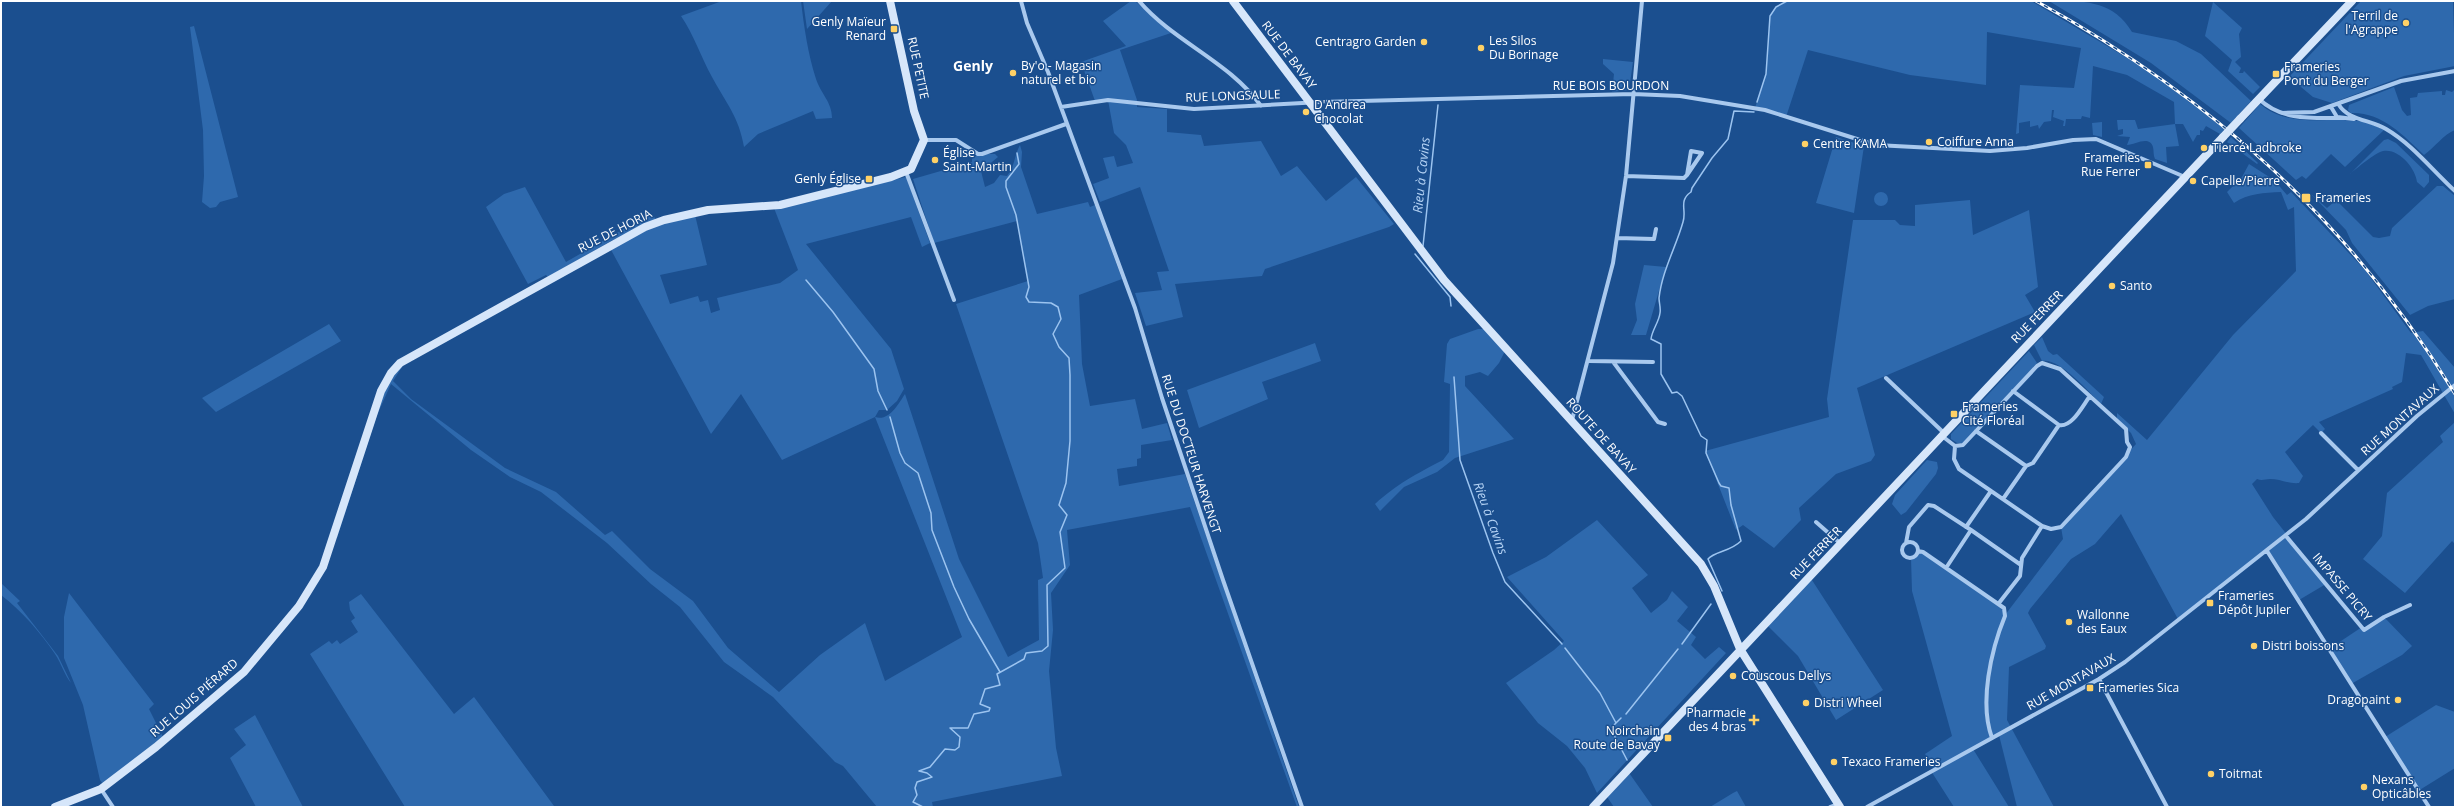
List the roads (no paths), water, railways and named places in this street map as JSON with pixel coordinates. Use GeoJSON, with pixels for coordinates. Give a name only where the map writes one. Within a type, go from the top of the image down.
{"type":"FeatureCollection","features":[{"type":"Feature","properties":{"kind":"main road","name":"RUE PETITE"},"geometry":{"type":"LineString","coordinates":[[892,1],[914,111],[924,140]]}},
{"type":"Feature","properties":{"kind":"main road","name":"RUE DE BAVAY"},"geometry":{"type":"LineString","coordinates":[[1233,1],[1310,104]]}},
{"type":"Feature","properties":{"kind":"main road","name":"RUE FERRER"},"geometry":{"type":"LineString","coordinates":[[1593,807],[1740,649],[1841,544],[2352,1]]}},
{"type":"Feature","properties":{"kind":"main road","name":"ROUTE DE BAVAY"},"geometry":{"type":"LineString","coordinates":[[1310,104],[1427,260],[1701,564],[1714,586],[1740,649],[1836,806]]}},
{"type":"Feature","properties":{"kind":"main road"},"geometry":{"type":"LineString","coordinates":[[906,172],[915,162],[924,140]]}},
{"type":"Feature","properties":{"kind":"main road","name":"RUE DE HORIA"},"geometry":{"type":"LineString","coordinates":[[381,390],[391,373],[410,356],[645,227],[664,220],[708,210],[780,205],[906,172]]}},
{"type":"Feature","properties":{"kind":"main road","name":"RUE LOUIS PIÉRARD"},"geometry":{"type":"LineString","coordinates":[[55,807],[101,789],[232,683],[261,652],[309,592],[328,552],[381,390]]}},
{"type":"Feature","properties":{"kind":"street","name":"RUE DU DOCTEUR HARVENGT"},"geometry":{"type":"LineString","coordinates":[[1021,1],[1027,23],[1061,108],[1136,308],[1162,398],[1243,640],[1302,807]]}},
{"type":"Feature","properties":{"kind":"street"},"geometry":{"type":"LineString","coordinates":[[1139,1],[1156,17],[1239,80],[1261,106]]}},
{"type":"Feature","properties":{"kind":"street"},"geometry":{"type":"LineString","coordinates":[[1571,421],[1604,305],[1617,238],[1626,176],[1642,1]]}},
{"type":"Feature","properties":{"kind":"street"},"geometry":{"type":"LineString","coordinates":[[2282,113],[2311,113],[2338,105],[2401,80],[2455,71]]}},
{"type":"Feature","properties":{"kind":"street","name":"RUE BOIS BOURDON"},"geometry":{"type":"LineString","coordinates":[[1310,104],[1633,94],[1680,96],[1765,110],[1876,145],[1990,150],[2027,148],[2087,138],[2096,139],[2185,177]]}},
{"type":"Feature","properties":{"kind":"street"},"geometry":{"type":"LineString","coordinates":[[2259,99],[2268,108],[2302,118],[2362,119]]}},
{"type":"Feature","properties":{"kind":"street","name":"RUE LONGSAULE"},"geometry":{"type":"LineString","coordinates":[[1061,108],[1108,100],[1186,109],[1310,104]]}},
{"type":"Feature","properties":{"kind":"street"},"geometry":{"type":"LineString","coordinates":[[2338,105],[2346,114],[2387,130],[2455,191]]}},
{"type":"Feature","properties":{"kind":"street"},"geometry":{"type":"LineString","coordinates":[[2331,107],[2334,114],[2343,118]]}},
{"type":"Feature","properties":{"kind":"street"},"geometry":{"type":"LineString","coordinates":[[924,140],[952,139],[961,142],[978,154],[982,154],[1066,124]]}},
{"type":"Feature","properties":{"kind":"street"},"geometry":{"type":"LineString","coordinates":[[1626,176],[1681,178],[1688,175],[1702,153],[1691,151],[1688,175]]}},
{"type":"Feature","properties":{"kind":"street"},"geometry":{"type":"LineString","coordinates":[[906,172],[954,300]]}},
{"type":"Feature","properties":{"kind":"street"},"geometry":{"type":"LineString","coordinates":[[1617,238],[1654,239],[1656,229]]}},
{"type":"Feature","properties":{"kind":"street"},"geometry":{"type":"LineString","coordinates":[[1589,361],[1614,363],[1653,362]]}},
{"type":"Feature","properties":{"kind":"street"},"geometry":{"type":"LineString","coordinates":[[1614,363],[1658,422],[1665,424]]}},
{"type":"Feature","properties":{"kind":"street"},"geometry":{"type":"LineString","coordinates":[[1886,378],[1955,446],[1954,459],[1957,467],[2042,526],[2051,529],[2061,527],[2130,452],[2126,429],[2060,369],[2046,363],[2037,366],[1963,445],[1955,446]]}},
{"type":"Feature","properties":{"kind":"street","name":"RUE MONTAVAUX"},"geometry":{"type":"LineString","coordinates":[[1868,807],[2099,679],[2171,627],[2286,536],[2417,416],[2455,385]]}},
{"type":"Feature","properties":{"kind":"street"},"geometry":{"type":"LineString","coordinates":[[2013,392],[2059,425],[2065,426],[2071,422],[2090,396]]}},
{"type":"Feature","properties":{"kind":"street"},"geometry":{"type":"LineString","coordinates":[[2003,499],[2026,466],[2033,463],[2059,425]]}},
{"type":"Feature","properties":{"kind":"street"},"geometry":{"type":"LineString","coordinates":[[1976,431],[2026,466]]}},
{"type":"Feature","properties":{"kind":"street","name":"RUE MONTAVAUX"},"geometry":{"type":"LineString","coordinates":[[2321,433],[2358,470]]}},
{"type":"Feature","properties":{"kind":"street"},"geometry":{"type":"LineString","coordinates":[[1966,527],[1991,491]]}},
{"type":"Feature","properties":{"kind":"street"},"geometry":{"type":"LineString","coordinates":[[1918,552],[1913,557],[1905,556],[1902,549],[1906,543],[1909,527],[1928,505],[1934,506],[2021,565]]}},
{"type":"Feature","properties":{"kind":"street"},"geometry":{"type":"LineString","coordinates":[[1816,522],[1841,544]]}},
{"type":"Feature","properties":{"kind":"street"},"geometry":{"type":"LineString","coordinates":[[1999,603],[2020,576],[2022,558],[2042,526]]}},
{"type":"Feature","properties":{"kind":"street"},"geometry":{"type":"LineString","coordinates":[[1946,568],[1971,530]]}},
{"type":"Feature","properties":{"kind":"street","name":"IMPASSE PICRY"},"geometry":{"type":"LineString","coordinates":[[2286,536],[2364,630],[2384,617],[2410,605]]}},
{"type":"Feature","properties":{"kind":"street"},"geometry":{"type":"LineString","coordinates":[[1906,543],[1916,544],[1918,552]]}},
{"type":"Feature","properties":{"kind":"street"},"geometry":{"type":"LineString","coordinates":[[2267,551],[2429,807]]}},
{"type":"Feature","properties":{"kind":"street"},"geometry":{"type":"LineString","coordinates":[[1918,552],[1923,552],[1999,603],[2005,611],[1990,664],[1987,714],[1992,738]]}},
{"type":"Feature","properties":{"kind":"street"},"geometry":{"type":"LineString","coordinates":[[2099,679],[2167,807]]}},
{"type":"Feature","properties":{"kind":"street"},"geometry":{"type":"LineString","coordinates":[[101,789],[113,807]]}},
{"type":"Feature","properties":{"kind":"waterway"},"geometry":{"type":"LineString","coordinates":[[1757,102],[1766,74],[1770,16],[1776,7],[1787,1]]}},
{"type":"Feature","properties":{"kind":"waterway","name":"Rieu à Cavins"},"geometry":{"type":"LineString","coordinates":[[1423,246],[1438,105]]}},
{"type":"Feature","properties":{"kind":"waterway"},"geometry":{"type":"LineString","coordinates":[[1722,591],[1708,559],[1715,554],[1737,545],[1741,541],[1731,505],[1729,488],[1721,486],[1719,483],[1706,453],[1707,440],[1701,436],[1682,396],[1677,392],[1672,393],[1661,374],[1661,344],[1651,339],[1659,316],[1659,298],[1663,278],[1684,218],[1685,199],[1712,158],[1728,139],[1734,111],[1754,112]]}},
{"type":"Feature","properties":{"kind":"waterway"},"geometry":{"type":"LineString","coordinates":[[923,807],[913,802],[917,795],[915,788],[917,782],[932,777],[927,773],[919,771],[930,767],[945,749],[955,750],[959,747],[960,737],[950,728],[968,728],[974,714],[989,711],[990,708],[980,704],[985,689],[1000,685],[997,674],[1024,659],[1026,653],[1042,651],[1048,646],[1047,585],[1065,568],[1060,532],[1067,515],[1059,505],[1066,483],[1070,441],[1069,358],[1059,347],[1053,334],[1061,319],[1058,307],[1051,303],[1029,302],[1026,297],[1029,287],[1016,215],[1006,187],[1006,181],[1019,164],[1017,153]]}},
{"type":"Feature","properties":{"kind":"waterway"},"geometry":{"type":"LineString","coordinates":[[1415,254],[1450,297],[1451,306]]}},
{"type":"Feature","properties":{"kind":"waterway"},"geometry":{"type":"LineString","coordinates":[[806,280],[833,312],[874,369],[878,391],[887,410]]}},
{"type":"Feature","properties":{"kind":"waterway","name":"Rieu à Cavins"},"geometry":{"type":"LineString","coordinates":[[1454,377],[1460,460],[1493,553],[1505,582],[1562,644]]}},
{"type":"Feature","properties":{"kind":"waterway"},"geometry":{"type":"LineString","coordinates":[[890,417],[900,453],[905,463],[918,473],[931,513],[932,530],[954,587],[969,619],[1000,672]]}},
{"type":"Feature","properties":{"kind":"waterway"},"geometry":{"type":"LineString","coordinates":[[1682,644],[1711,604]]}},
{"type":"Feature","properties":{"kind":"waterway"},"geometry":{"type":"LineString","coordinates":[[1565,648],[1600,693],[1616,723]]}},
{"type":"Feature","properties":{"kind":"waterway"},"geometry":{"type":"LineString","coordinates":[[1626,714],[1678,649]]}},
{"type":"Feature","properties":{"kind":"waterway"},"geometry":{"type":"LineString","coordinates":[[1612,731],[1612,727],[1621,718]]}},
{"type":"Feature","properties":{"kind":"waterway"},"geometry":{"type":"LineString","coordinates":[[1614,735],[1627,760]]}},
{"type":"Feature","properties":{"kind":"railway"},"geometry":{"type":"LineString","coordinates":[[2036,1],[2100,39],[2161,79],[2218,122],[2272,169],[2323,219],[2370,273],[2414,331],[2455,394]]}},
{"type":"Feature","properties":{"kind":"place","name":"Terril de l'Agrappe"},"geometry":{"type":"Point","coordinates":[2406,23]}},
{"type":"Feature","properties":{"kind":"place","name":"Genly Maïeur Renard"},"geometry":{"type":"Point","coordinates":[894,29]}},
{"type":"Feature","properties":{"kind":"place","name":"Centragro Garden"},"geometry":{"type":"Point","coordinates":[1424,42]}},
{"type":"Feature","properties":{"kind":"place","name":"Les Silos Du Borinage"},"geometry":{"type":"Point","coordinates":[1481,48]}},
{"type":"Feature","properties":{"kind":"place","name":"By'o - Magasin naturel et bio"},"geometry":{"type":"Point","coordinates":[1013,73]}},
{"type":"Feature","properties":{"kind":"place","name":"Frameries Pont du Berger"},"geometry":{"type":"Point","coordinates":[2276,74]}},
{"type":"Feature","properties":{"kind":"place","name":"D'Andrea Chocolat"},"geometry":{"type":"Point","coordinates":[1306,112]}},
{"type":"Feature","properties":{"kind":"place","name":"Coiffure Anna"},"geometry":{"type":"Point","coordinates":[1929,142]}},
{"type":"Feature","properties":{"kind":"place","name":"Centre KAMA"},"geometry":{"type":"Point","coordinates":[1805,144]}},
{"type":"Feature","properties":{"kind":"place","name":"Tiercé Ladbroke"},"geometry":{"type":"Point","coordinates":[2204,148]}},
{"type":"Feature","properties":{"kind":"place","name":"Église Saint-Martin"},"geometry":{"type":"Point","coordinates":[935,160]}},
{"type":"Feature","properties":{"kind":"place","name":"Frameries Rue Ferrer"},"geometry":{"type":"Point","coordinates":[2148,165]}},
{"type":"Feature","properties":{"kind":"place","name":"Genly Église"},"geometry":{"type":"Point","coordinates":[869,179]}},
{"type":"Feature","properties":{"kind":"place","name":"Capelle/Pierre"},"geometry":{"type":"Point","coordinates":[2193,181]}},
{"type":"Feature","properties":{"kind":"place","name":"Frameries"},"geometry":{"type":"Point","coordinates":[2306,198]}},
{"type":"Feature","properties":{"kind":"place","name":"Santo"},"geometry":{"type":"Point","coordinates":[2112,286]}},
{"type":"Feature","properties":{"kind":"place","name":"Frameries Cité Floréal"},"geometry":{"type":"Point","coordinates":[1954,414]}},
{"type":"Feature","properties":{"kind":"place","name":"Frameries Dépôt Jupiler"},"geometry":{"type":"Point","coordinates":[2210,603]}},
{"type":"Feature","properties":{"kind":"place","name":"Wallonne des Eaux"},"geometry":{"type":"Point","coordinates":[2069,622]}},
{"type":"Feature","properties":{"kind":"place","name":"Distri boissons"},"geometry":{"type":"Point","coordinates":[2254,646]}},
{"type":"Feature","properties":{"kind":"place","name":"Couscous Dellys"},"geometry":{"type":"Point","coordinates":[1733,676]}},
{"type":"Feature","properties":{"kind":"place","name":"Frameries Sica"},"geometry":{"type":"Point","coordinates":[2090,688]}},
{"type":"Feature","properties":{"kind":"place","name":"Dragopaint"},"geometry":{"type":"Point","coordinates":[2398,700]}},
{"type":"Feature","properties":{"kind":"place","name":"Distri Wheel"},"geometry":{"type":"Point","coordinates":[1806,703]}},
{"type":"Feature","properties":{"kind":"place","name":"Pharmacie des 4 bras"},"geometry":{"type":"Point","coordinates":[1754,720]}},
{"type":"Feature","properties":{"kind":"place","name":"Noirchain Route de Bavay"},"geometry":{"type":"Point","coordinates":[1668,738]}},
{"type":"Feature","properties":{"kind":"place","name":"Texaco Frameries"},"geometry":{"type":"Point","coordinates":[1834,762]}},
{"type":"Feature","properties":{"kind":"place","name":"Toitmat"},"geometry":{"type":"Point","coordinates":[2211,774]}},
{"type":"Feature","properties":{"kind":"place","name":"Nexans Opticâbles"},"geometry":{"type":"Point","coordinates":[2364,787]}},
{"type":"Feature","properties":{"kind":"district","name":"Genly"},"geometry":{"type":"Point","coordinates":[973,66]}}]}
